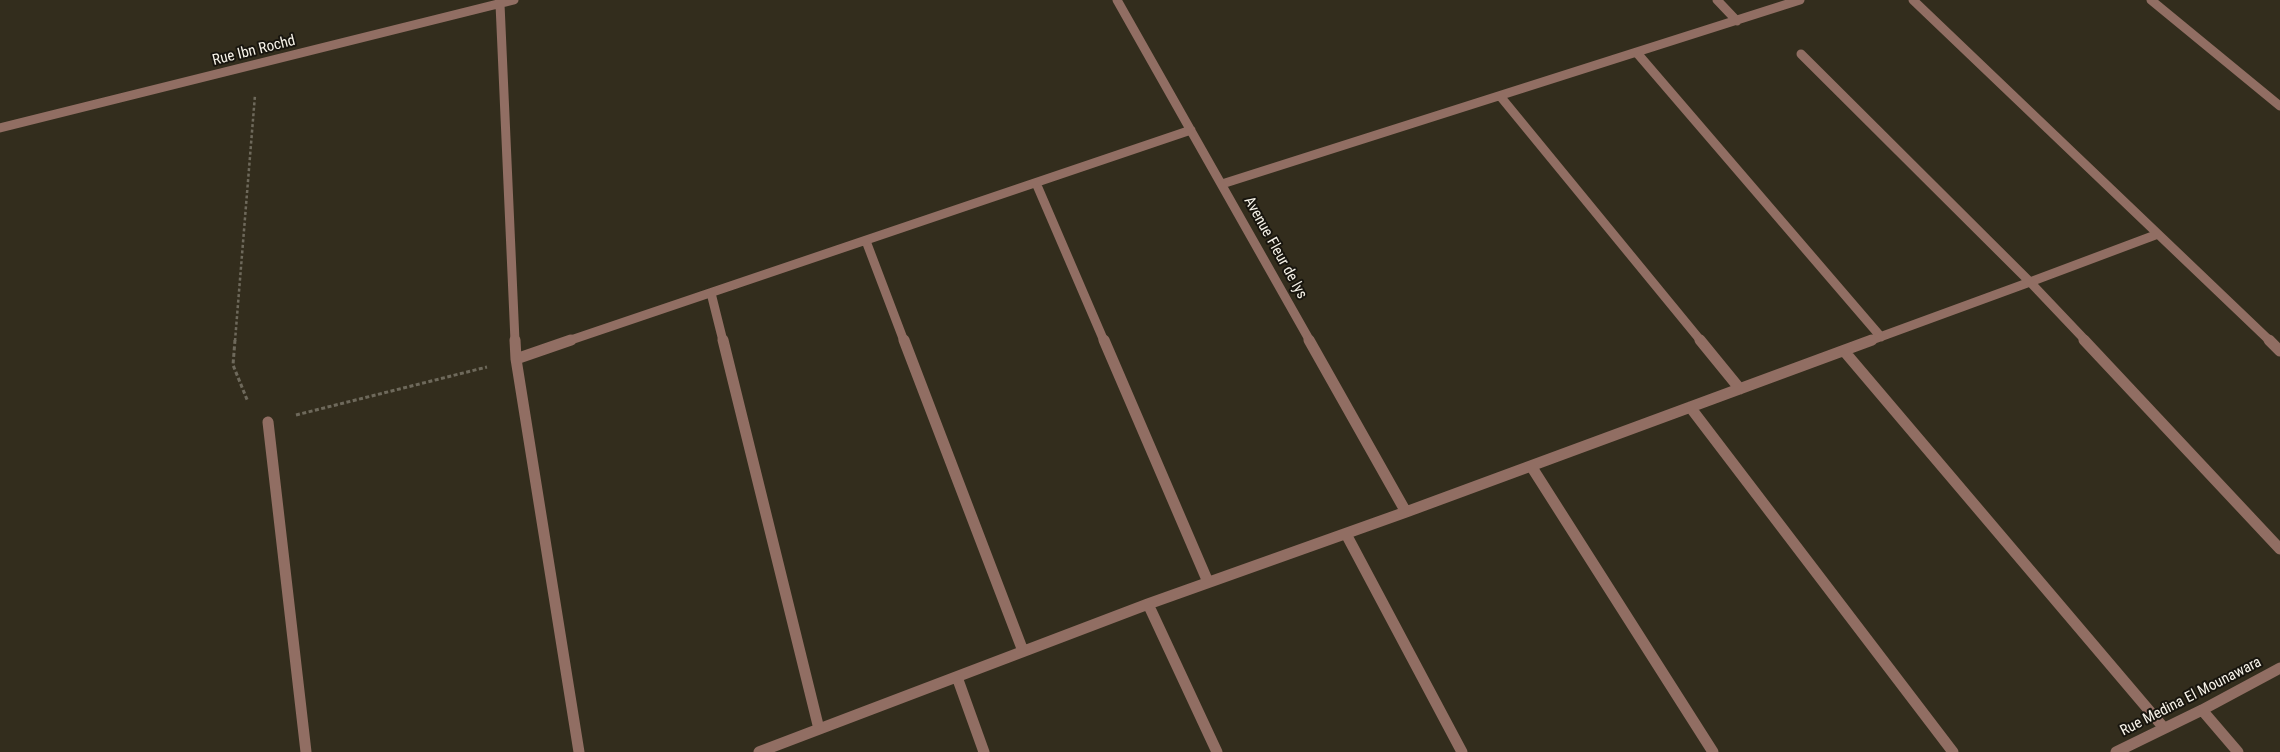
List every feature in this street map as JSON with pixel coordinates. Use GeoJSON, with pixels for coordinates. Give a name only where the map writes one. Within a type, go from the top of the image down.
{"type":"FeatureCollection","features":[{"type":"Feature","properties":{"kind":"street","name":"Rue Ibn Rochd"},"geometry":{"type":"LineString","coordinates":[[0,128],[514,0]]}},
{"type":"Feature","properties":{"kind":"street","name":"Avenue Fleur de lys"},"geometry":{"type":"LineString","coordinates":[[1117,0],[1406,512]]}},
{"type":"Feature","properties":{"kind":"street"},"geometry":{"type":"LineString","coordinates":[[1717,0],[1737,21]]}},
{"type":"Feature","properties":{"kind":"street"},"geometry":{"type":"LineString","coordinates":[[1222,184],[1800,0]]}},
{"type":"Feature","properties":{"kind":"street"},"geometry":{"type":"LineString","coordinates":[[1913,0],[2280,351]]}},
{"type":"Feature","properties":{"kind":"street"},"geometry":{"type":"LineString","coordinates":[[2151,0],[2280,106]]}},
{"type":"Feature","properties":{"kind":"street"},"geometry":{"type":"LineString","coordinates":[[500,4],[516,359],[579,752]]}},
{"type":"Feature","properties":{"kind":"street"},"geometry":{"type":"LineString","coordinates":[[1637,53],[1881,337]]}},
{"type":"Feature","properties":{"kind":"street"},"geometry":{"type":"LineString","coordinates":[[1801,54],[2030,282],[2280,550]]}},
{"type":"Feature","properties":{"kind":"street"},"geometry":{"type":"LineString","coordinates":[[1500,96],[1740,389]]}},
{"type":"Feature","properties":{"kind":"street"},"geometry":{"type":"LineString","coordinates":[[516,359],[1192,130]]}},
{"type":"Feature","properties":{"kind":"street"},"geometry":{"type":"LineString","coordinates":[[1036,183],[1208,582]]}},
{"type":"Feature","properties":{"kind":"street"},"geometry":{"type":"LineString","coordinates":[[759,752],[1148,604],[1346,534],[2158,234]]}},
{"type":"Feature","properties":{"kind":"street"},"geometry":{"type":"LineString","coordinates":[[866,241],[1023,651]]}},
{"type":"Feature","properties":{"kind":"street"},"geometry":{"type":"LineString","coordinates":[[711,293],[819,729]]}},
{"type":"Feature","properties":{"kind":"street"},"geometry":{"type":"LineString","coordinates":[[1844,351],[2164,728]]}},
{"type":"Feature","properties":{"kind":"street"},"geometry":{"type":"LineString","coordinates":[[1690,407],[1953,752]]}},
{"type":"Feature","properties":{"kind":"street"},"geometry":{"type":"LineString","coordinates":[[268,422],[306,752]]}},
{"type":"Feature","properties":{"kind":"street"},"geometry":{"type":"LineString","coordinates":[[1531,466],[1713,752]]}},
{"type":"Feature","properties":{"kind":"street"},"geometry":{"type":"LineString","coordinates":[[1346,534],[1462,752]]}},
{"type":"Feature","properties":{"kind":"street"},"geometry":{"type":"LineString","coordinates":[[1148,604],[1216,752]]}},
{"type":"Feature","properties":{"kind":"street","name":"Rue Medina El Mounawara"},"geometry":{"type":"LineString","coordinates":[[2116,752],[2202,710],[2280,668]]}},
{"type":"Feature","properties":{"kind":"street"},"geometry":{"type":"LineString","coordinates":[[957,677],[984,752]]}},
{"type":"Feature","properties":{"kind":"street"},"geometry":{"type":"LineString","coordinates":[[2202,710],[2238,752]]}},
{"type":"Feature","properties":{"kind":"path"},"geometry":{"type":"LineString","coordinates":[[258,64],[233,366],[251,411],[268,422],[516,359]]}}]}
